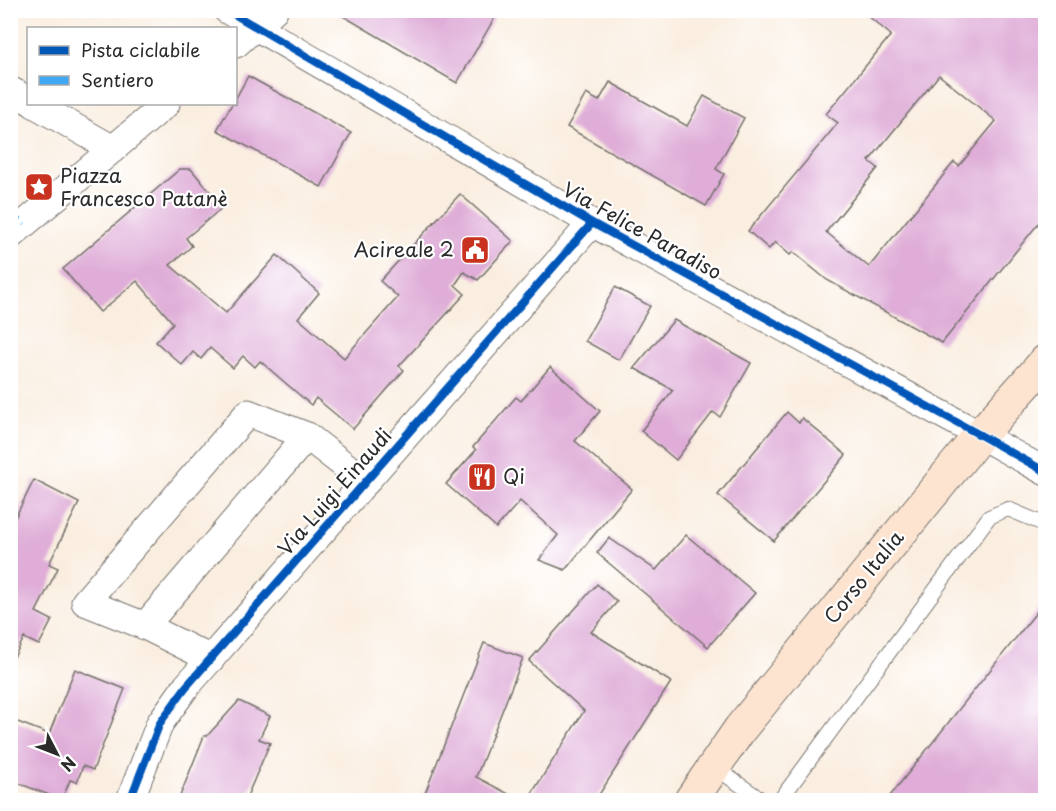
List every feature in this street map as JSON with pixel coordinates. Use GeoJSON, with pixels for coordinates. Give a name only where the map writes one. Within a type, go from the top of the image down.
{"type":"FeatureCollection","features":[{"type":"Feature","properties":{"kind":"street","name":"Via Felice Paradiso"},"geometry":{"type":"LineString","coordinates":[[227,10],[592,223],[1046,472]]}},
{"type":"Feature","properties":{"kind":"street"},"geometry":{"type":"LineString","coordinates":[[10,90],[27,99]]}},
{"type":"Feature","properties":{"kind":"street"},"geometry":{"type":"LineString","coordinates":[[36,105],[113,149]]}},
{"type":"Feature","properties":{"kind":"street"},"geometry":{"type":"LineString","coordinates":[[15,225],[113,149],[165,105]]}},
{"type":"Feature","properties":{"kind":"street","name":"Via Luigi Einaudi"},"geometry":{"type":"LineString","coordinates":[[130,801],[160,723],[185,688],[592,223]]}},
{"type":"Feature","properties":{"kind":"street","name":"Corso Italia"},"geometry":{"type":"LineString","coordinates":[[692,801],[740,729],[980,435],[1046,361]]}},
{"type":"Feature","properties":{"kind":"street"},"geometry":{"type":"LineString","coordinates":[[211,659],[145,626],[85,602],[248,413],[307,436],[366,482]]}},
{"type":"Feature","properties":{"kind":"street"},"geometry":{"type":"LineString","coordinates":[[145,626],[307,436]]}},
{"type":"Feature","properties":{"kind":"lane"},"geometry":{"type":"LineString","coordinates":[[780,801],[989,517],[1008,509],[1046,525]]}},
{"type":"Feature","properties":{"kind":"lane"},"geometry":{"type":"LineString","coordinates":[[714,767],[762,801]]}},
{"type":"Feature","properties":{"kind":"building"},"geometry":{"type":"Polygon","coordinates":[[[333,10],[499,10],[457,83],[333,10]]]}},
{"type":"Feature","properties":{"kind":"building"},"geometry":{"type":"Polygon","coordinates":[[[861,10],[1046,10],[1046,214],[942,343],[827,280],[793,252],[790,255],[775,242],[769,249],[748,231],[838,123],[826,114],[891,35],[861,10]],[[939,75],[869,161],[878,168],[826,232],[869,267],[954,162],[959,166],[996,121],[939,75]]]}},
{"type":"Feature","properties":{"kind":"building"},"geometry":{"type":"Polygon","coordinates":[[[248,76],[351,133],[321,187],[217,130],[231,105],[237,105],[237,96],[248,76]]]}},
{"type":"Feature","properties":{"kind":"building"},"geometry":{"type":"Polygon","coordinates":[[[610,82],[687,126],[704,96],[744,118],[716,169],[724,174],[706,206],[567,127],[586,94],[599,101],[610,82]]]}},
{"type":"Feature","properties":{"kind":"building"},"geometry":{"type":"Polygon","coordinates":[[[180,169],[191,169],[223,207],[186,238],[192,246],[170,265],[226,313],[277,255],[319,293],[298,318],[344,358],[398,297],[380,281],[460,194],[513,241],[478,280],[464,272],[455,285],[465,294],[399,366],[404,370],[353,429],[316,398],[311,405],[260,361],[255,367],[243,356],[233,368],[210,348],[201,359],[193,352],[182,365],[156,342],[173,323],[137,281],[100,312],[63,269],[180,169]]]}},
{"type":"Feature","properties":{"kind":"building"},"geometry":{"type":"Polygon","coordinates":[[[615,287],[650,306],[619,360],[585,341],[615,287]]]}},
{"type":"Feature","properties":{"kind":"building"},"geometry":{"type":"Polygon","coordinates":[[[674,320],[751,363],[720,417],[713,412],[676,460],[641,431],[673,390],[634,368],[674,320]]]}},
{"type":"Feature","properties":{"kind":"building"},"geometry":{"type":"Polygon","coordinates":[[[550,367],[600,411],[575,441],[632,489],[565,570],[539,560],[558,535],[520,501],[496,528],[446,484],[476,450],[473,447],[516,397],[521,401],[550,367]]]}},
{"type":"Feature","properties":{"kind":"building"},"geometry":{"type":"Polygon","coordinates":[[[787,412],[799,423],[802,418],[846,455],[774,541],[718,495],[787,412]]]}},
{"type":"Feature","properties":{"kind":"building"},"geometry":{"type":"Polygon","coordinates":[[[34,480],[79,503],[49,564],[58,568],[36,612],[52,620],[39,645],[24,638],[10,665],[10,528],[34,480]]]}},
{"type":"Feature","properties":{"kind":"building"},"geometry":{"type":"Polygon","coordinates":[[[686,535],[755,593],[708,647],[597,553],[609,538],[656,570],[686,535]]]}},
{"type":"Feature","properties":{"kind":"building"},"geometry":{"type":"Polygon","coordinates":[[[597,584],[617,602],[591,632],[671,682],[595,801],[527,801],[584,711],[529,661],[597,584]]]}},
{"type":"Feature","properties":{"kind":"building"},"geometry":{"type":"Polygon","coordinates":[[[1046,600],[1046,801],[886,801],[1046,600]]]}},
{"type":"Feature","properties":{"kind":"building"},"geometry":{"type":"Polygon","coordinates":[[[484,643],[523,658],[476,777],[522,801],[422,801],[484,643]]]}},
{"type":"Feature","properties":{"kind":"building"},"geometry":{"type":"Polygon","coordinates":[[[75,669],[125,689],[93,770],[83,766],[77,782],[70,780],[62,800],[10,780],[10,719],[49,734],[75,669]]]}},
{"type":"Feature","properties":{"kind":"building"},"geometry":{"type":"Polygon","coordinates":[[[239,701],[270,716],[259,739],[270,743],[245,801],[178,801],[204,736],[207,736],[239,701]]]}},
{"type":"Feature","properties":{"kind":"marked path"},"geometry":{"type":"LineString","coordinates":[[10,213],[24,225]]}},
{"type":"Feature","properties":{"kind":"cycle path"},"geometry":{"type":"LineString","coordinates":[[227,10],[592,223],[1046,472]]}},
{"type":"Feature","properties":{"kind":"cycle path"},"geometry":{"type":"LineString","coordinates":[[130,800],[160,723],[185,688],[592,223]]}},
{"type":"Feature","properties":{"kind":"place","name":"Piazza Francesco Patanè"},"geometry":{"type":"Point","coordinates":[39,187]}},
{"type":"Feature","properties":{"kind":"place","name":"Acireale 2"},"geometry":{"type":"Point","coordinates":[475,250]}},
{"type":"Feature","properties":{"kind":"place","name":"Qi"},"geometry":{"type":"Point","coordinates":[482,477]}}]}
